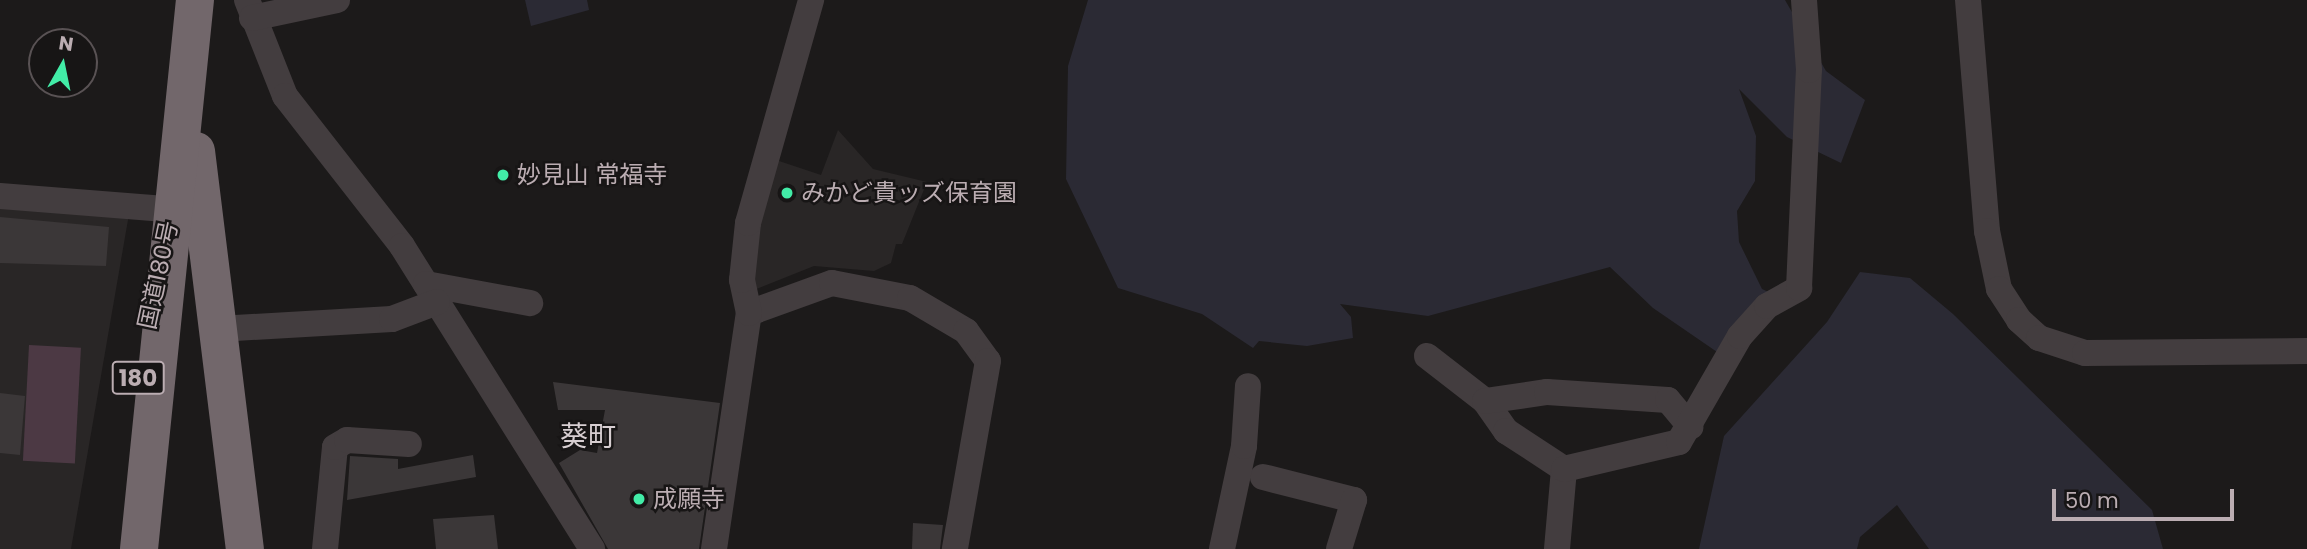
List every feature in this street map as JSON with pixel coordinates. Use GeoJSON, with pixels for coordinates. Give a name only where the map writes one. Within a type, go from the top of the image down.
{"type":"FeatureCollection","features":[{"type":"Feature","properties":{"kind":"highway","name":"国道180号"},"geometry":{"type":"LineString","coordinates":[[139,549],[187,211],[189,73],[195,0]]}},
{"type":"Feature","properties":{"kind":"highway","name":"国道180号"},"geometry":{"type":"LineString","coordinates":[[113,549],[144,342],[187,211]]}},
{"type":"Feature","properties":{"kind":"highway"},"geometry":{"type":"LineString","coordinates":[[187,211],[218,328],[245,549]]}},
{"type":"Feature","properties":{"kind":"street"},"geometry":{"type":"LineString","coordinates":[[337,0],[249,9],[285,96],[431,293],[592,549]]}},
{"type":"Feature","properties":{"kind":"street"},"geometry":{"type":"LineString","coordinates":[[714,549],[749,313],[742,280],[748,223],[811,0]]}},
{"type":"Feature","properties":{"kind":"street"},"geometry":{"type":"LineString","coordinates":[[1427,356],[1485,401],[1506,431],[1564,469],[1671,447],[1691,427],[1740,337],[1767,306],[1799,288],[1809,70],[1804,0]]}},
{"type":"Feature","properties":{"kind":"street"},"geometry":{"type":"LineString","coordinates":[[1968,0],[1987,231],[1999,289],[2019,320],[2039,338],[2085,353],[2307,351]]}},
{"type":"Feature","properties":{"kind":"street"},"geometry":{"type":"LineString","coordinates":[[0,196],[187,211]]}},
{"type":"Feature","properties":{"kind":"street"},"geometry":{"type":"LineString","coordinates":[[749,313],[832,283],[911,298],[966,331],[988,361],[955,549]]}},
{"type":"Feature","properties":{"kind":"street"},"geometry":{"type":"LineString","coordinates":[[218,328],[392,319],[431,293],[530,303]]}},
{"type":"Feature","properties":{"kind":"street"},"geometry":{"type":"LineString","coordinates":[[1222,549],[1244,446],[1248,386]]}},
{"type":"Feature","properties":{"kind":"street"},"geometry":{"type":"LineString","coordinates":[[1485,401],[1547,392],[1668,400],[1691,427]]}},
{"type":"Feature","properties":{"kind":"street"},"geometry":{"type":"LineString","coordinates":[[325,549],[335,447],[347,440],[409,444]]}},
{"type":"Feature","properties":{"kind":"street"},"geometry":{"type":"LineString","coordinates":[[1557,549],[1564,469]]}},
{"type":"Feature","properties":{"kind":"street"},"geometry":{"type":"LineString","coordinates":[[1264,477],[1354,500],[1339,549]]}},
{"type":"Feature","properties":{"kind":"shaded area"},"geometry":{"type":"Polygon","coordinates":[[[525,0],[587,0],[589,10],[531,26],[525,0]]]}},
{"type":"Feature","properties":{"kind":"shaded area"},"geometry":{"type":"Polygon","coordinates":[[[1088,0],[1785,0],[1826,71],[1865,100],[1841,163],[1787,137],[1739,89],[1756,136],[1755,181],[1737,211],[1739,242],[1762,289],[1775,295],[1720,354],[1653,308],[1610,267],[1428,316],[1340,304],[1351,317],[1353,338],[1307,346],[1259,341],[1253,348],[1202,314],[1118,288],[1066,179],[1068,66],[1088,0]]]}},
{"type":"Feature","properties":{"kind":"shaded area"},"geometry":{"type":"Polygon","coordinates":[[[838,130],[873,169],[927,182],[902,244],[896,244],[891,263],[874,271],[814,266],[754,290],[750,262],[773,159],[821,175],[838,130]]]}},
{"type":"Feature","properties":{"kind":"shaded area"},"geometry":{"type":"Polygon","coordinates":[[[0,205],[129,214],[71,549],[0,549],[0,205]]]}},
{"type":"Feature","properties":{"kind":"shaded area"},"geometry":{"type":"Polygon","coordinates":[[[1860,272],[1910,278],[1953,314],[2152,510],[2163,549],[1929,549],[1897,505],[1860,537],[1857,549],[1699,549],[1724,436],[1827,322],[1860,272]]]}},
{"type":"Feature","properties":{"kind":"shaded area"},"geometry":{"type":"Polygon","coordinates":[[[29,345],[81,348],[75,464],[23,461],[29,345]]]}},
{"type":"Feature","properties":{"kind":"building"},"geometry":{"type":"Polygon","coordinates":[[[0,217],[109,227],[106,266],[0,263],[0,217]]]}},
{"type":"Feature","properties":{"kind":"building"},"geometry":{"type":"Polygon","coordinates":[[[553,382],[720,403],[699,549],[608,549],[559,463],[580,450],[597,453],[605,410],[558,410],[553,382]]]}},
{"type":"Feature","properties":{"kind":"building"},"geometry":{"type":"Polygon","coordinates":[[[0,393],[25,396],[20,455],[0,453],[0,393]]]}},
{"type":"Feature","properties":{"kind":"building"},"geometry":{"type":"Polygon","coordinates":[[[473,455],[476,477],[347,500],[350,456],[398,459],[398,469],[473,455]]]}},
{"type":"Feature","properties":{"kind":"building"},"geometry":{"type":"Polygon","coordinates":[[[494,515],[498,549],[436,549],[433,519],[494,515]]]}},
{"type":"Feature","properties":{"kind":"building"},"geometry":{"type":"Polygon","coordinates":[[[913,523],[943,525],[940,549],[912,549],[913,523]]]}},
{"type":"Feature","properties":{"kind":"place","name":"妙見山 常福寺"},"geometry":{"type":"Point","coordinates":[503,175]}},
{"type":"Feature","properties":{"kind":"place","name":"みかど貴ッズ保育園"},"geometry":{"type":"Point","coordinates":[787,193]}},
{"type":"Feature","properties":{"kind":"place","name":"成願寺"},"geometry":{"type":"Point","coordinates":[639,499]}},
{"type":"Feature","properties":{"kind":"district","name":"葵町"},"geometry":{"type":"Point","coordinates":[588,437]}}]}
